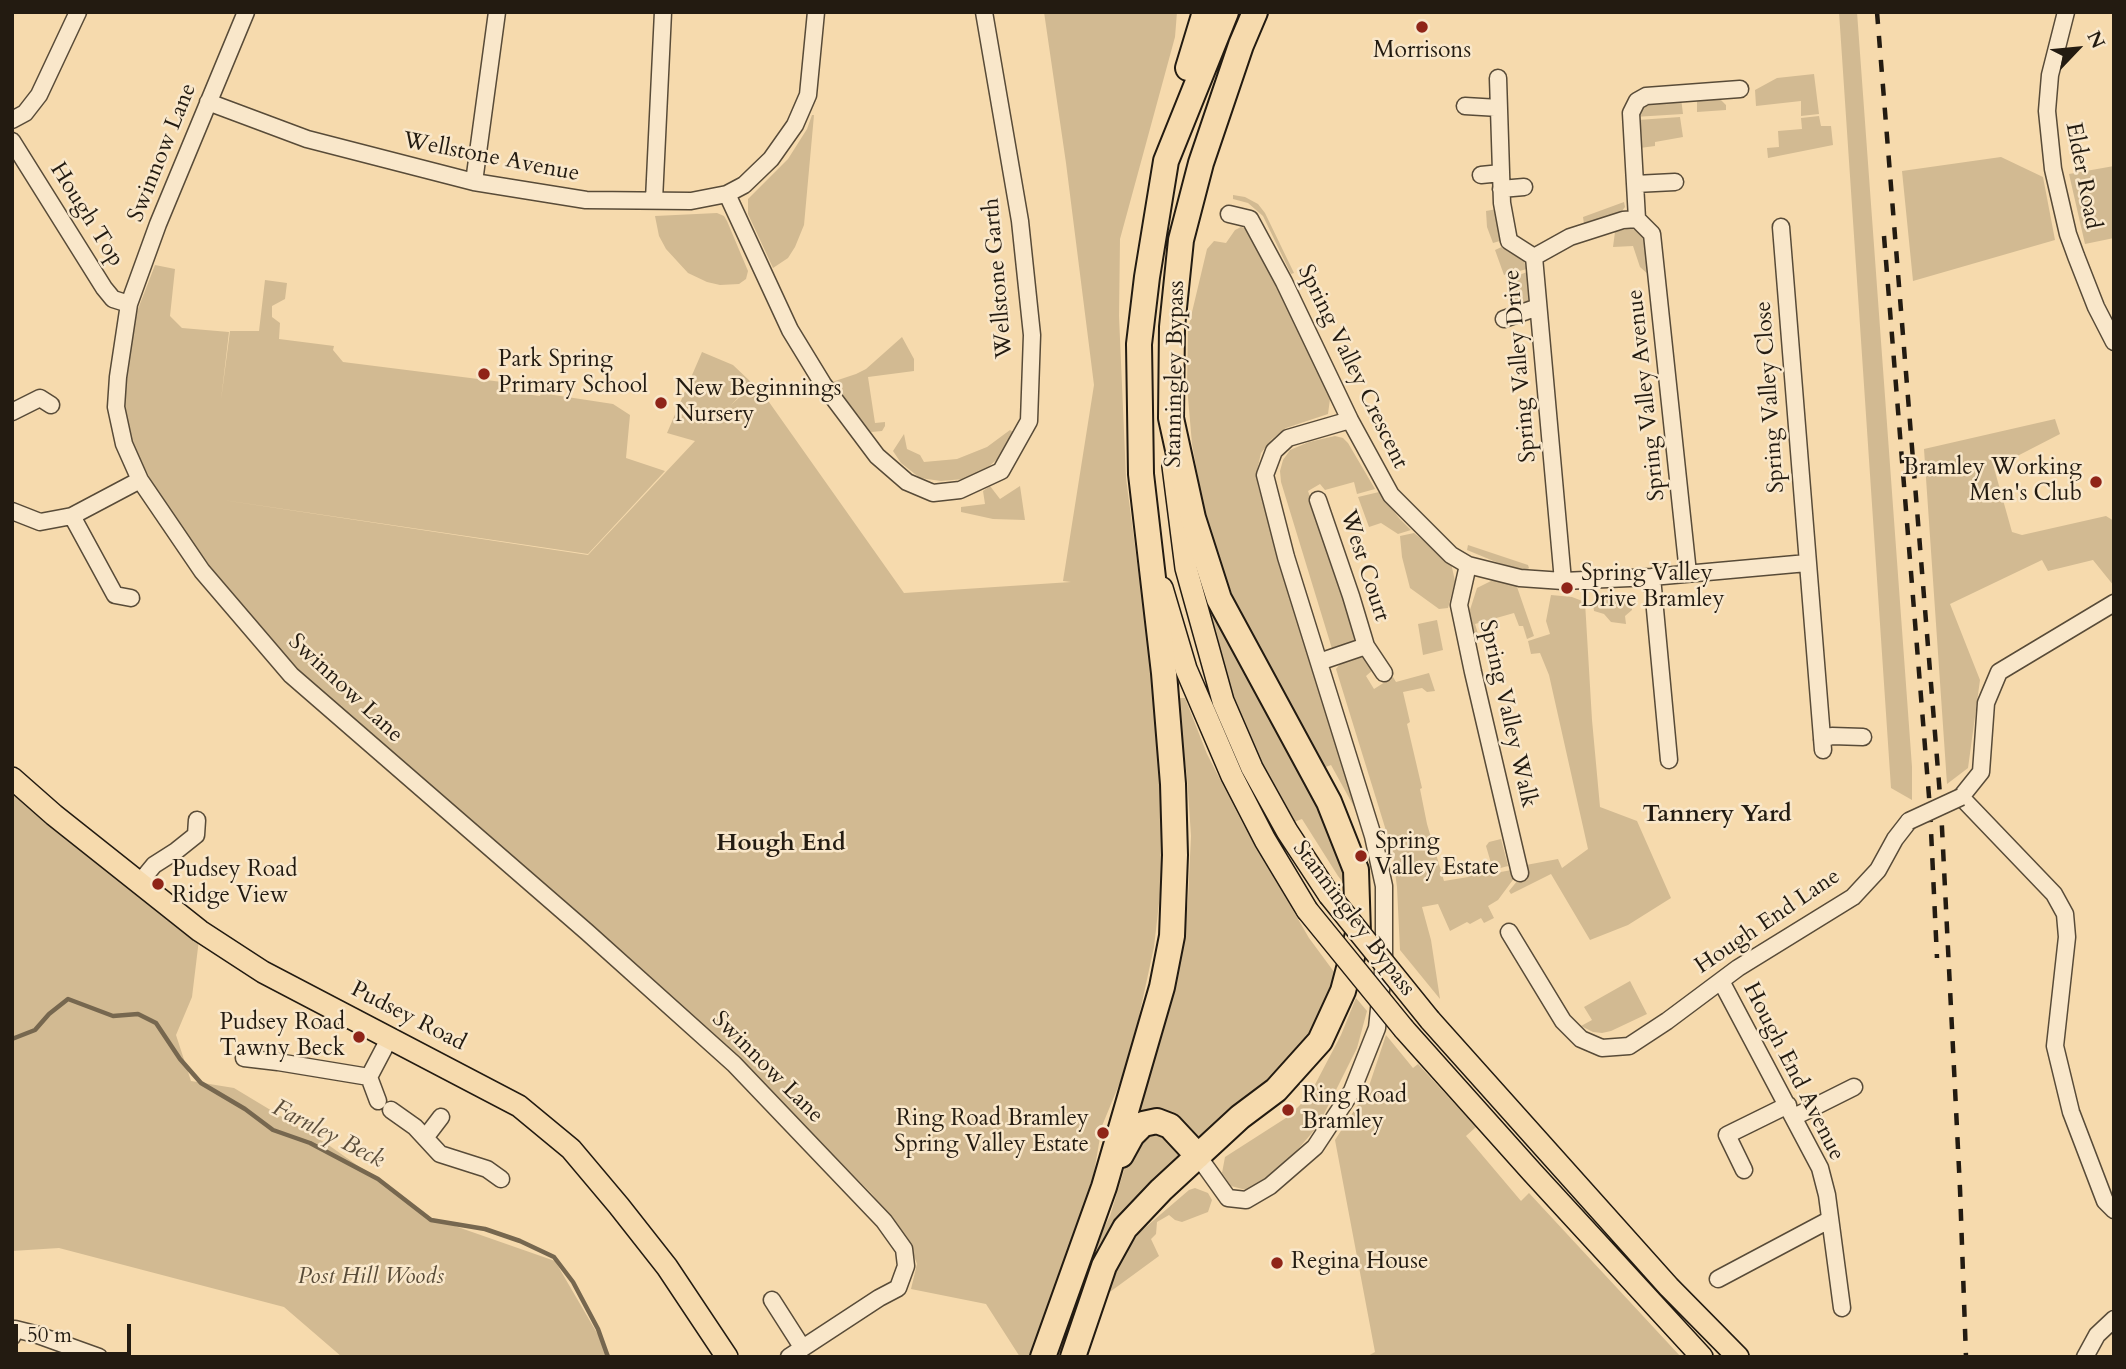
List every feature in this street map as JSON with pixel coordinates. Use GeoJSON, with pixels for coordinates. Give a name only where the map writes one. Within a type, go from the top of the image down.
{"type":"FeatureCollection","features":[{"type":"Feature","properties":{"kind":"highway"},"geometry":{"type":"LineString","coordinates":[[1166,161],[1187,71],[1205,12]]}},
{"type":"Feature","properties":{"kind":"highway","name":"Stanningley Bypass"},"geometry":{"type":"LineString","coordinates":[[1148,541],[1141,474],[1139,344],[1147,277],[1166,161],[1226,12]]}},
{"type":"Feature","properties":{"kind":"highway","name":"Stanningley Bypass"},"geometry":{"type":"LineString","coordinates":[[1171,418],[1172,327],[1181,240],[1201,163],[1255,12]]}},
{"type":"Feature","properties":{"kind":"highway"},"geometry":{"type":"LineString","coordinates":[[1241,45],[1263,12]]}},
{"type":"Feature","properties":{"kind":"highway"},"geometry":{"type":"LineString","coordinates":[[1073,1357],[1104,1266],[1125,1228],[1240,1117],[1276,1090],[1320,1041],[1343,991],[1358,934],[1356,870],[1329,802],[1219,599],[1193,518],[1171,418]]}},
{"type":"Feature","properties":{"kind":"highway"},"geometry":{"type":"LineString","coordinates":[[1043,1357],[1104,1186],[1162,987],[1172,936],[1175,855],[1173,783],[1164,673],[1148,541]]}},
{"type":"Feature","properties":{"kind":"highway"},"geometry":{"type":"LineString","coordinates":[[1104,1186],[1132,1135],[1143,1124],[1157,1121],[1170,1126],[1198,1156]]}},
{"type":"Feature","properties":{"kind":"main road","name":"Stanningley Bypass"},"geometry":{"type":"LineString","coordinates":[[1171,418],[1173,479],[1186,568],[1223,701],[1258,778],[1287,831],[1329,895],[1430,1020],[1669,1287],[1738,1357]]}},
{"type":"Feature","properties":{"kind":"main road","name":"Stanningley Bypass"},"geometry":{"type":"LineString","coordinates":[[1148,541],[1186,669],[1232,776],[1265,840],[1307,910],[1404,1029],[1702,1357]]}},
{"type":"Feature","properties":{"kind":"main road","name":"Pudsey Road"},"geometry":{"type":"LineString","coordinates":[[12,778],[54,815],[200,931],[254,966],[519,1106],[571,1149],[667,1266],[727,1357]]}},
{"type":"Feature","properties":{"kind":"street"},"geometry":{"type":"LineString","coordinates":[[12,121],[25,113],[39,95],[78,12]]}},
{"type":"Feature","properties":{"kind":"street","name":"Swinnow Lane"},"geometry":{"type":"LineString","coordinates":[[246,12],[129,304],[116,407],[124,444],[140,481],[202,571],[291,676],[587,932],[734,1064],[884,1221],[904,1249],[906,1266],[898,1288],[802,1347]]}},
{"type":"Feature","properties":{"kind":"street"},"geometry":{"type":"LineString","coordinates":[[474,182],[497,12]]}},
{"type":"Feature","properties":{"kind":"street"},"geometry":{"type":"LineString","coordinates":[[654,200],[663,12]]}},
{"type":"Feature","properties":{"kind":"street","name":"Wellstone Avenue"},"geometry":{"type":"LineString","coordinates":[[208,102],[307,139],[474,182],[586,200],[691,201],[727,194],[744,185],[771,159],[795,125],[808,95],[816,12]]}},
{"type":"Feature","properties":{"kind":"street","name":"Wellstone Garth"},"geometry":{"type":"LineString","coordinates":[[727,194],[790,330],[823,384],[877,456],[907,482],[933,493],[960,490],[1001,471],[1028,421],[1032,335],[1020,220],[984,12]]}},
{"type":"Feature","properties":{"kind":"street","name":"Elder Road"},"geometry":{"type":"LineString","coordinates":[[2066,12],[2050,75],[2047,111],[2053,169],[2076,256],[2096,307],[2114,342]]}},
{"type":"Feature","properties":{"kind":"street"},"geometry":{"type":"LineString","coordinates":[[1498,78],[1504,103],[1501,181],[1509,241],[1534,257]]}},
{"type":"Feature","properties":{"kind":"street"},"geometry":{"type":"LineString","coordinates":[[1637,219],[1631,113],[1637,101],[1646,96],[1740,89]]}},
{"type":"Feature","properties":{"kind":"street"},"geometry":{"type":"LineString","coordinates":[[1465,106],[1504,103]]}},
{"type":"Feature","properties":{"kind":"street","name":"Hough Top"},"geometry":{"type":"LineString","coordinates":[[12,141],[104,288],[113,299],[129,304]]}},
{"type":"Feature","properties":{"kind":"street"},"geometry":{"type":"LineString","coordinates":[[1481,175],[1524,187]]}},
{"type":"Feature","properties":{"kind":"street"},"geometry":{"type":"LineString","coordinates":[[1635,184],[1675,182]]}},
{"type":"Feature","properties":{"kind":"street","name":"Spring Valley Crescent"},"geometry":{"type":"LineString","coordinates":[[1229,214],[1251,219],[1330,361],[1350,420],[1391,495],[1424,518],[1451,555],[1468,565],[1520,578],[1563,581],[1652,577],[1807,563]]}},
{"type":"Feature","properties":{"kind":"street","name":"Spring Valley Drive"},"geometry":{"type":"LineString","coordinates":[[1563,581],[1534,257],[1570,237],[1623,220],[1637,219]]}},
{"type":"Feature","properties":{"kind":"street","name":"Spring Valley Avenue"},"geometry":{"type":"LineString","coordinates":[[1637,219],[1653,234],[1688,573]]}},
{"type":"Feature","properties":{"kind":"street","name":"Spring Valley Close"},"geometry":{"type":"LineString","coordinates":[[1781,227],[1822,745],[1832,736],[1863,737]]}},
{"type":"Feature","properties":{"kind":"street"},"geometry":{"type":"LineString","coordinates":[[1504,319],[1538,307]]}},
{"type":"Feature","properties":{"kind":"street"},"geometry":{"type":"LineString","coordinates":[[12,412],[40,398],[51,405]]}},
{"type":"Feature","properties":{"kind":"street"},"geometry":{"type":"LineString","coordinates":[[1198,1156],[1228,1198],[1245,1200],[1270,1186],[1315,1147],[1352,1091],[1377,1028],[1384,962],[1384,886],[1373,836],[1286,557],[1265,475],[1274,451],[1288,438],[1350,420]]}},
{"type":"Feature","properties":{"kind":"street"},"geometry":{"type":"LineString","coordinates":[[12,511],[40,522],[72,516],[140,481]]}},
{"type":"Feature","properties":{"kind":"street","name":"West Court"},"geometry":{"type":"LineString","coordinates":[[1318,500],[1366,646],[1384,673]]}},
{"type":"Feature","properties":{"kind":"street"},"geometry":{"type":"LineString","coordinates":[[72,516],[115,595],[131,598]]}},
{"type":"Feature","properties":{"kind":"street","name":"Spring Valley Walk"},"geometry":{"type":"LineString","coordinates":[[1468,565],[1459,605],[1472,650],[1521,873]]}},
{"type":"Feature","properties":{"kind":"street"},"geometry":{"type":"LineString","coordinates":[[1652,577],[1669,760]]}},
{"type":"Feature","properties":{"kind":"street","name":"Hough End Lane"},"geometry":{"type":"LineString","coordinates":[[1509,932],[1563,1021],[1581,1039],[1602,1048],[1629,1046],[1765,950],[1853,897],[1878,870],[1909,821],[1961,797],[1981,772],[1986,703],[1999,672],[2114,603]]}},
{"type":"Feature","properties":{"kind":"street","name":"West Court"},"geometry":{"type":"LineString","coordinates":[[1319,662],[1366,646]]}},
{"type":"Feature","properties":{"kind":"street"},"geometry":{"type":"LineString","coordinates":[[1961,797],[2054,894],[2065,914],[2067,937],[2055,1046],[2071,1112],[2105,1200],[2114,1210]]}},
{"type":"Feature","properties":{"kind":"street"},"geometry":{"type":"LineString","coordinates":[[140,882],[155,865],[196,835],[197,820]]}},
{"type":"Feature","properties":{"kind":"street","name":"Hough End Avenue"},"geometry":{"type":"LineString","coordinates":[[1721,981],[1820,1168],[1827,1195],[1842,1308]]}},
{"type":"Feature","properties":{"kind":"street"},"geometry":{"type":"LineString","coordinates":[[369,1077],[390,1037]]}},
{"type":"Feature","properties":{"kind":"street"},"geometry":{"type":"LineString","coordinates":[[244,1058],[369,1077]]}},
{"type":"Feature","properties":{"kind":"street"},"geometry":{"type":"LineString","coordinates":[[369,1077],[385,1106],[415,1127],[440,1154],[487,1168],[501,1179]]}},
{"type":"Feature","properties":{"kind":"street"},"geometry":{"type":"LineString","coordinates":[[1744,1170],[1727,1135],[1854,1087]]}},
{"type":"Feature","properties":{"kind":"street"},"geometry":{"type":"LineString","coordinates":[[425,1138],[441,1117]]}},
{"type":"Feature","properties":{"kind":"street"},"geometry":{"type":"LineString","coordinates":[[1718,1279],[1829,1220]]}},
{"type":"Feature","properties":{"kind":"street"},"geometry":{"type":"LineString","coordinates":[[772,1300],[802,1347],[789,1357]]}},
{"type":"Feature","properties":{"kind":"street"},"geometry":{"type":"LineString","coordinates":[[2085,1357],[2097,1335],[2114,1319]]}},
{"type":"Feature","properties":{"kind":"street"},"geometry":{"type":"LineString","coordinates":[[13,1331],[35,1334],[99,1357]]}},
{"type":"Feature","properties":{"kind":"green space"},"geometry":{"type":"Polygon","coordinates":[[[1044,12],[1177,12],[1175,37],[1120,239],[1119,316],[1126,478],[1139,577],[1160,676],[1164,859],[1154,947],[1130,1058],[1102,1126],[1092,1184],[1046,1310],[1032,1357],[1020,1357],[986,1304],[911,1289],[917,1264],[908,1240],[871,1193],[738,1061],[593,928],[292,665],[245,611],[165,508],[131,441],[124,412],[124,376],[128,335],[155,265],[175,269],[170,316],[182,328],[229,332],[221,400],[230,331],[259,331],[265,280],[287,283],[285,299],[272,306],[272,317],[280,323],[279,339],[334,346],[333,350],[343,362],[510,383],[509,392],[540,396],[541,393],[613,404],[630,415],[626,458],[665,471],[588,554],[216,499],[588,555],[695,441],[667,433],[702,352],[733,365],[752,383],[731,405],[753,385],[769,402],[904,593],[1071,582],[1063,581],[1094,385],[1044,12]]]}},
{"type":"Feature","properties":{"kind":"green space"},"geometry":{"type":"Polygon","coordinates":[[[1839,12],[1857,12],[1912,767],[1912,800],[1891,788],[1839,12]]]}},
{"type":"Feature","properties":{"kind":"green space"},"geometry":{"type":"Polygon","coordinates":[[[1814,74],[1819,114],[1801,116],[1801,101],[1756,106],[1755,90],[1777,78],[1814,74]]]}},
{"type":"Feature","properties":{"kind":"green space"},"geometry":{"type":"Polygon","coordinates":[[[1697,96],[1717,96],[1726,105],[1726,110],[1697,112],[1697,96]]]}},
{"type":"Feature","properties":{"kind":"green space"},"geometry":{"type":"Polygon","coordinates":[[[1681,98],[1683,114],[1634,117],[1640,105],[1681,98]]]}},
{"type":"Feature","properties":{"kind":"green space"},"geometry":{"type":"Polygon","coordinates":[[[812,115],[804,225],[788,258],[773,268],[748,214],[748,199],[788,159],[807,129],[812,115]]]}},
{"type":"Feature","properties":{"kind":"green space"},"geometry":{"type":"Polygon","coordinates":[[[1819,116],[1821,126],[1831,126],[1833,145],[1768,158],[1767,148],[1779,147],[1778,131],[1802,129],[1801,118],[1819,116]]]}},
{"type":"Feature","properties":{"kind":"green space"},"geometry":{"type":"Polygon","coordinates":[[[1680,117],[1683,137],[1640,148],[1638,120],[1680,117]]]}},
{"type":"Feature","properties":{"kind":"green space"},"geometry":{"type":"Polygon","coordinates":[[[2001,157],[2043,177],[2055,240],[1913,281],[1902,171],[2001,157]]]}},
{"type":"Feature","properties":{"kind":"green space"},"geometry":{"type":"Polygon","coordinates":[[[2114,166],[2114,238],[2085,244],[2069,174],[2114,166]]]}},
{"type":"Feature","properties":{"kind":"green space"},"geometry":{"type":"Polygon","coordinates":[[[1233,195],[1245,197],[1258,204],[1294,273],[1291,274],[1263,216],[1248,203],[1233,199],[1233,195]]]}},
{"type":"Feature","properties":{"kind":"green space"},"geometry":{"type":"Polygon","coordinates":[[[1624,202],[1625,207],[1621,212],[1584,224],[1583,217],[1624,202]]]}},
{"type":"Feature","properties":{"kind":"green space"},"geometry":{"type":"Polygon","coordinates":[[[1497,209],[1503,240],[1493,243],[1487,227],[1486,211],[1497,209]]]}},
{"type":"Feature","properties":{"kind":"green space"},"geometry":{"type":"Polygon","coordinates":[[[717,213],[727,221],[748,271],[746,279],[739,284],[720,285],[688,273],[666,249],[659,236],[655,216],[717,213]]]}},
{"type":"Feature","properties":{"kind":"green space"},"geometry":{"type":"Polygon","coordinates":[[[1241,227],[1248,229],[1254,240],[1327,386],[1330,399],[1328,414],[1286,428],[1272,439],[1261,453],[1257,471],[1258,486],[1358,814],[1331,765],[1323,768],[1243,623],[1220,562],[1203,504],[1192,444],[1187,386],[1188,329],[1207,249],[1214,241],[1226,243],[1235,230],[1241,227]]]}},
{"type":"Feature","properties":{"kind":"green space"},"geometry":{"type":"Polygon","coordinates":[[[1630,228],[1643,233],[1647,240],[1649,275],[1640,267],[1633,246],[1613,247],[1615,232],[1630,228]]]}},
{"type":"Feature","properties":{"kind":"green space"},"geometry":{"type":"Polygon","coordinates":[[[1506,245],[1523,259],[1527,269],[1504,275],[1495,250],[1506,245]]]}},
{"type":"Feature","properties":{"kind":"green space"},"geometry":{"type":"Polygon","coordinates":[[[1527,272],[1529,303],[1514,307],[1506,280],[1527,272]]]}},
{"type":"Feature","properties":{"kind":"green space"},"geometry":{"type":"Polygon","coordinates":[[[902,337],[914,359],[914,371],[868,377],[875,423],[885,422],[882,431],[871,432],[832,382],[866,369],[902,337]]]}},
{"type":"Feature","properties":{"kind":"green space"},"geometry":{"type":"Polygon","coordinates":[[[2055,419],[2060,434],[1994,468],[2012,532],[2022,535],[2106,516],[2114,521],[2114,586],[2093,560],[2048,571],[2042,560],[1950,604],[1980,680],[1968,768],[1947,784],[1924,449],[2055,419]]]}},
{"type":"Feature","properties":{"kind":"green space"},"geometry":{"type":"Polygon","coordinates":[[[1010,430],[1015,433],[1002,455],[986,469],[964,479],[941,481],[920,478],[901,463],[893,451],[904,434],[907,449],[920,455],[924,462],[957,459],[987,447],[1010,430]]]}},
{"type":"Feature","properties":{"kind":"green space"},"geometry":{"type":"Polygon","coordinates":[[[1335,436],[1348,443],[1375,489],[1357,494],[1354,482],[1325,490],[1320,484],[1308,491],[1357,632],[1356,642],[1333,652],[1281,482],[1280,471],[1290,450],[1335,436]]]}},
{"type":"Feature","properties":{"kind":"green space"},"geometry":{"type":"Polygon","coordinates":[[[990,486],[1000,499],[1020,486],[1025,520],[993,519],[961,512],[961,507],[985,504],[983,491],[990,486]]]}},
{"type":"Feature","properties":{"kind":"green space"},"geometry":{"type":"Polygon","coordinates":[[[1379,492],[1411,530],[1398,534],[1381,523],[1369,527],[1358,497],[1379,492]]]}},
{"type":"Feature","properties":{"kind":"green space"},"geometry":{"type":"Polygon","coordinates":[[[1414,533],[1451,563],[1455,581],[1448,608],[1439,609],[1410,588],[1400,536],[1414,533]]]}},
{"type":"Feature","properties":{"kind":"green space"},"geometry":{"type":"Polygon","coordinates":[[[1468,545],[1528,565],[1529,568],[1516,568],[1496,562],[1467,550],[1468,545]]]}},
{"type":"Feature","properties":{"kind":"green space"},"geometry":{"type":"Polygon","coordinates":[[[1493,580],[1516,584],[1534,636],[1527,639],[1523,626],[1519,626],[1514,613],[1475,624],[1480,640],[1477,640],[1469,613],[1477,588],[1493,580]]]}},
{"type":"Feature","properties":{"kind":"green space"},"geometry":{"type":"Polygon","coordinates":[[[1204,584],[1335,834],[1349,890],[1302,819],[1294,822],[1247,732],[1226,679],[1201,585],[1204,584]]]}},
{"type":"Feature","properties":{"kind":"green space"},"geometry":{"type":"Polygon","coordinates":[[[1551,595],[1572,597],[1585,602],[1600,807],[1637,821],[1671,898],[1628,925],[1590,940],[1551,874],[1511,894],[1509,891],[1527,869],[1526,865],[1558,859],[1562,868],[1588,849],[1549,675],[1540,653],[1531,654],[1528,641],[1550,634],[1546,621],[1551,595]]]}},
{"type":"Feature","properties":{"kind":"green space"},"geometry":{"type":"Polygon","coordinates":[[[1606,598],[1630,598],[1632,610],[1625,616],[1626,624],[1611,622],[1604,614],[1594,611],[1593,603],[1605,602],[1606,598]]]}},
{"type":"Feature","properties":{"kind":"green space"},"geometry":{"type":"Polygon","coordinates":[[[1437,620],[1443,650],[1423,655],[1418,624],[1437,620]]]}},
{"type":"Feature","properties":{"kind":"green space"},"geometry":{"type":"Polygon","coordinates":[[[1360,657],[1365,658],[1374,669],[1366,676],[1374,689],[1393,677],[1396,682],[1429,673],[1435,691],[1427,692],[1422,688],[1403,692],[1427,824],[1444,881],[1468,877],[1472,868],[1487,864],[1490,874],[1517,869],[1518,873],[1498,900],[1488,906],[1494,918],[1484,923],[1481,918],[1450,931],[1438,904],[1422,907],[1431,940],[1440,999],[1400,950],[1392,850],[1336,669],[1340,664],[1360,657]]]}},
{"type":"Feature","properties":{"kind":"green space"},"geometry":{"type":"Polygon","coordinates":[[[1176,698],[1185,698],[1207,754],[1243,824],[1309,938],[1340,980],[1330,1005],[1298,1054],[1198,1145],[1131,1125],[1182,951],[1188,899],[1191,836],[1187,776],[1176,698]]]}},
{"type":"Feature","properties":{"kind":"green space","name":"Post Hill Woods"},"geometry":{"type":"Polygon","coordinates":[[[12,778],[200,931],[192,997],[176,1035],[191,1081],[234,1088],[327,1144],[432,1218],[555,1261],[611,1357],[342,1357],[284,1307],[59,1248],[12,1251],[12,778]]]}},
{"type":"Feature","properties":{"kind":"green space"},"geometry":{"type":"Polygon","coordinates":[[[1501,839],[1508,866],[1493,870],[1486,846],[1489,842],[1501,839]]]}},
{"type":"Feature","properties":{"kind":"green space"},"geometry":{"type":"Polygon","coordinates":[[[1630,981],[1647,1014],[1602,1033],[1581,1026],[1592,1020],[1584,1007],[1630,981]]]}},
{"type":"Feature","properties":{"kind":"green space"},"geometry":{"type":"Polygon","coordinates":[[[1356,998],[1367,1011],[1357,1048],[1318,1126],[1292,1156],[1267,1177],[1246,1190],[1231,1186],[1222,1173],[1225,1157],[1289,1116],[1309,1096],[1341,1035],[1356,998]]]}},
{"type":"Feature","properties":{"kind":"green space"},"geometry":{"type":"Polygon","coordinates":[[[1386,1035],[1413,1068],[1418,1064],[1476,1127],[1466,1136],[1521,1201],[1529,1193],[1681,1357],[1366,1357],[1375,1352],[1335,1140],[1368,1089],[1386,1035]]]}},
{"type":"Feature","properties":{"kind":"green space"},"geometry":{"type":"Polygon","coordinates":[[[1146,1132],[1166,1135],[1185,1154],[1167,1173],[1064,1357],[1057,1357],[1087,1261],[1110,1216],[1132,1144],[1146,1132]]]}},
{"type":"Feature","properties":{"kind":"green space"},"geometry":{"type":"Polygon","coordinates":[[[1195,1188],[1208,1193],[1212,1200],[1208,1212],[1182,1222],[1169,1215],[1157,1222],[1156,1234],[1151,1239],[1159,1256],[1103,1297],[1118,1262],[1140,1232],[1189,1190],[1195,1188]]]}},
{"type":"Feature","properties":{"kind":"waterway","name":"Farnley Beck"},"geometry":{"type":"LineString","coordinates":[[12,1039],[35,1030],[68,999],[113,1016],[138,1014],[156,1023],[180,1059],[201,1083],[245,1109],[273,1130],[310,1143],[378,1179],[431,1220],[485,1229],[554,1257],[573,1282],[598,1329],[608,1357]]}},
{"type":"Feature","properties":{"kind":"railway"},"geometry":{"type":"LineString","coordinates":[[1877,12],[1941,808],[1966,1357]]}},
{"type":"Feature","properties":{"kind":"railway"},"geometry":{"type":"LineString","coordinates":[[1884,236],[1930,809],[1937,958]]}},
{"type":"Feature","properties":{"kind":"place","name":"Morrisons"},"geometry":{"type":"Point","coordinates":[1422,27]}},
{"type":"Feature","properties":{"kind":"place","name":"Park Spring Primary School"},"geometry":{"type":"Point","coordinates":[484,374]}},
{"type":"Feature","properties":{"kind":"place","name":"New Beginnings Nursery"},"geometry":{"type":"Point","coordinates":[661,403]}},
{"type":"Feature","properties":{"kind":"place","name":"Bramley Working Men's Club"},"geometry":{"type":"Point","coordinates":[2096,482]}},
{"type":"Feature","properties":{"kind":"place","name":"Spring Valley Drive Bramley"},"geometry":{"type":"Point","coordinates":[1567,588]}},
{"type":"Feature","properties":{"kind":"place","name":"Spring Valley Estate"},"geometry":{"type":"Point","coordinates":[1361,856]}},
{"type":"Feature","properties":{"kind":"place","name":"Pudsey Road Ridge View"},"geometry":{"type":"Point","coordinates":[158,884]}},
{"type":"Feature","properties":{"kind":"place","name":"Pudsey Road Tawny Beck"},"geometry":{"type":"Point","coordinates":[359,1037]}},
{"type":"Feature","properties":{"kind":"place","name":"Ring Road Bramley"},"geometry":{"type":"Point","coordinates":[1288,1110]}},
{"type":"Feature","properties":{"kind":"place","name":"Ring Road Bramley Spring Valley Estate"},"geometry":{"type":"Point","coordinates":[1103,1133]}},
{"type":"Feature","properties":{"kind":"place","name":"Regina House"},"geometry":{"type":"Point","coordinates":[1277,1263]}},
{"type":"Feature","properties":{"kind":"district","name":"Tannery Yard"},"geometry":{"type":"Point","coordinates":[1717,815]}},
{"type":"Feature","properties":{"kind":"district","name":"Hough End"},"geometry":{"type":"Point","coordinates":[781,844]}}]}
